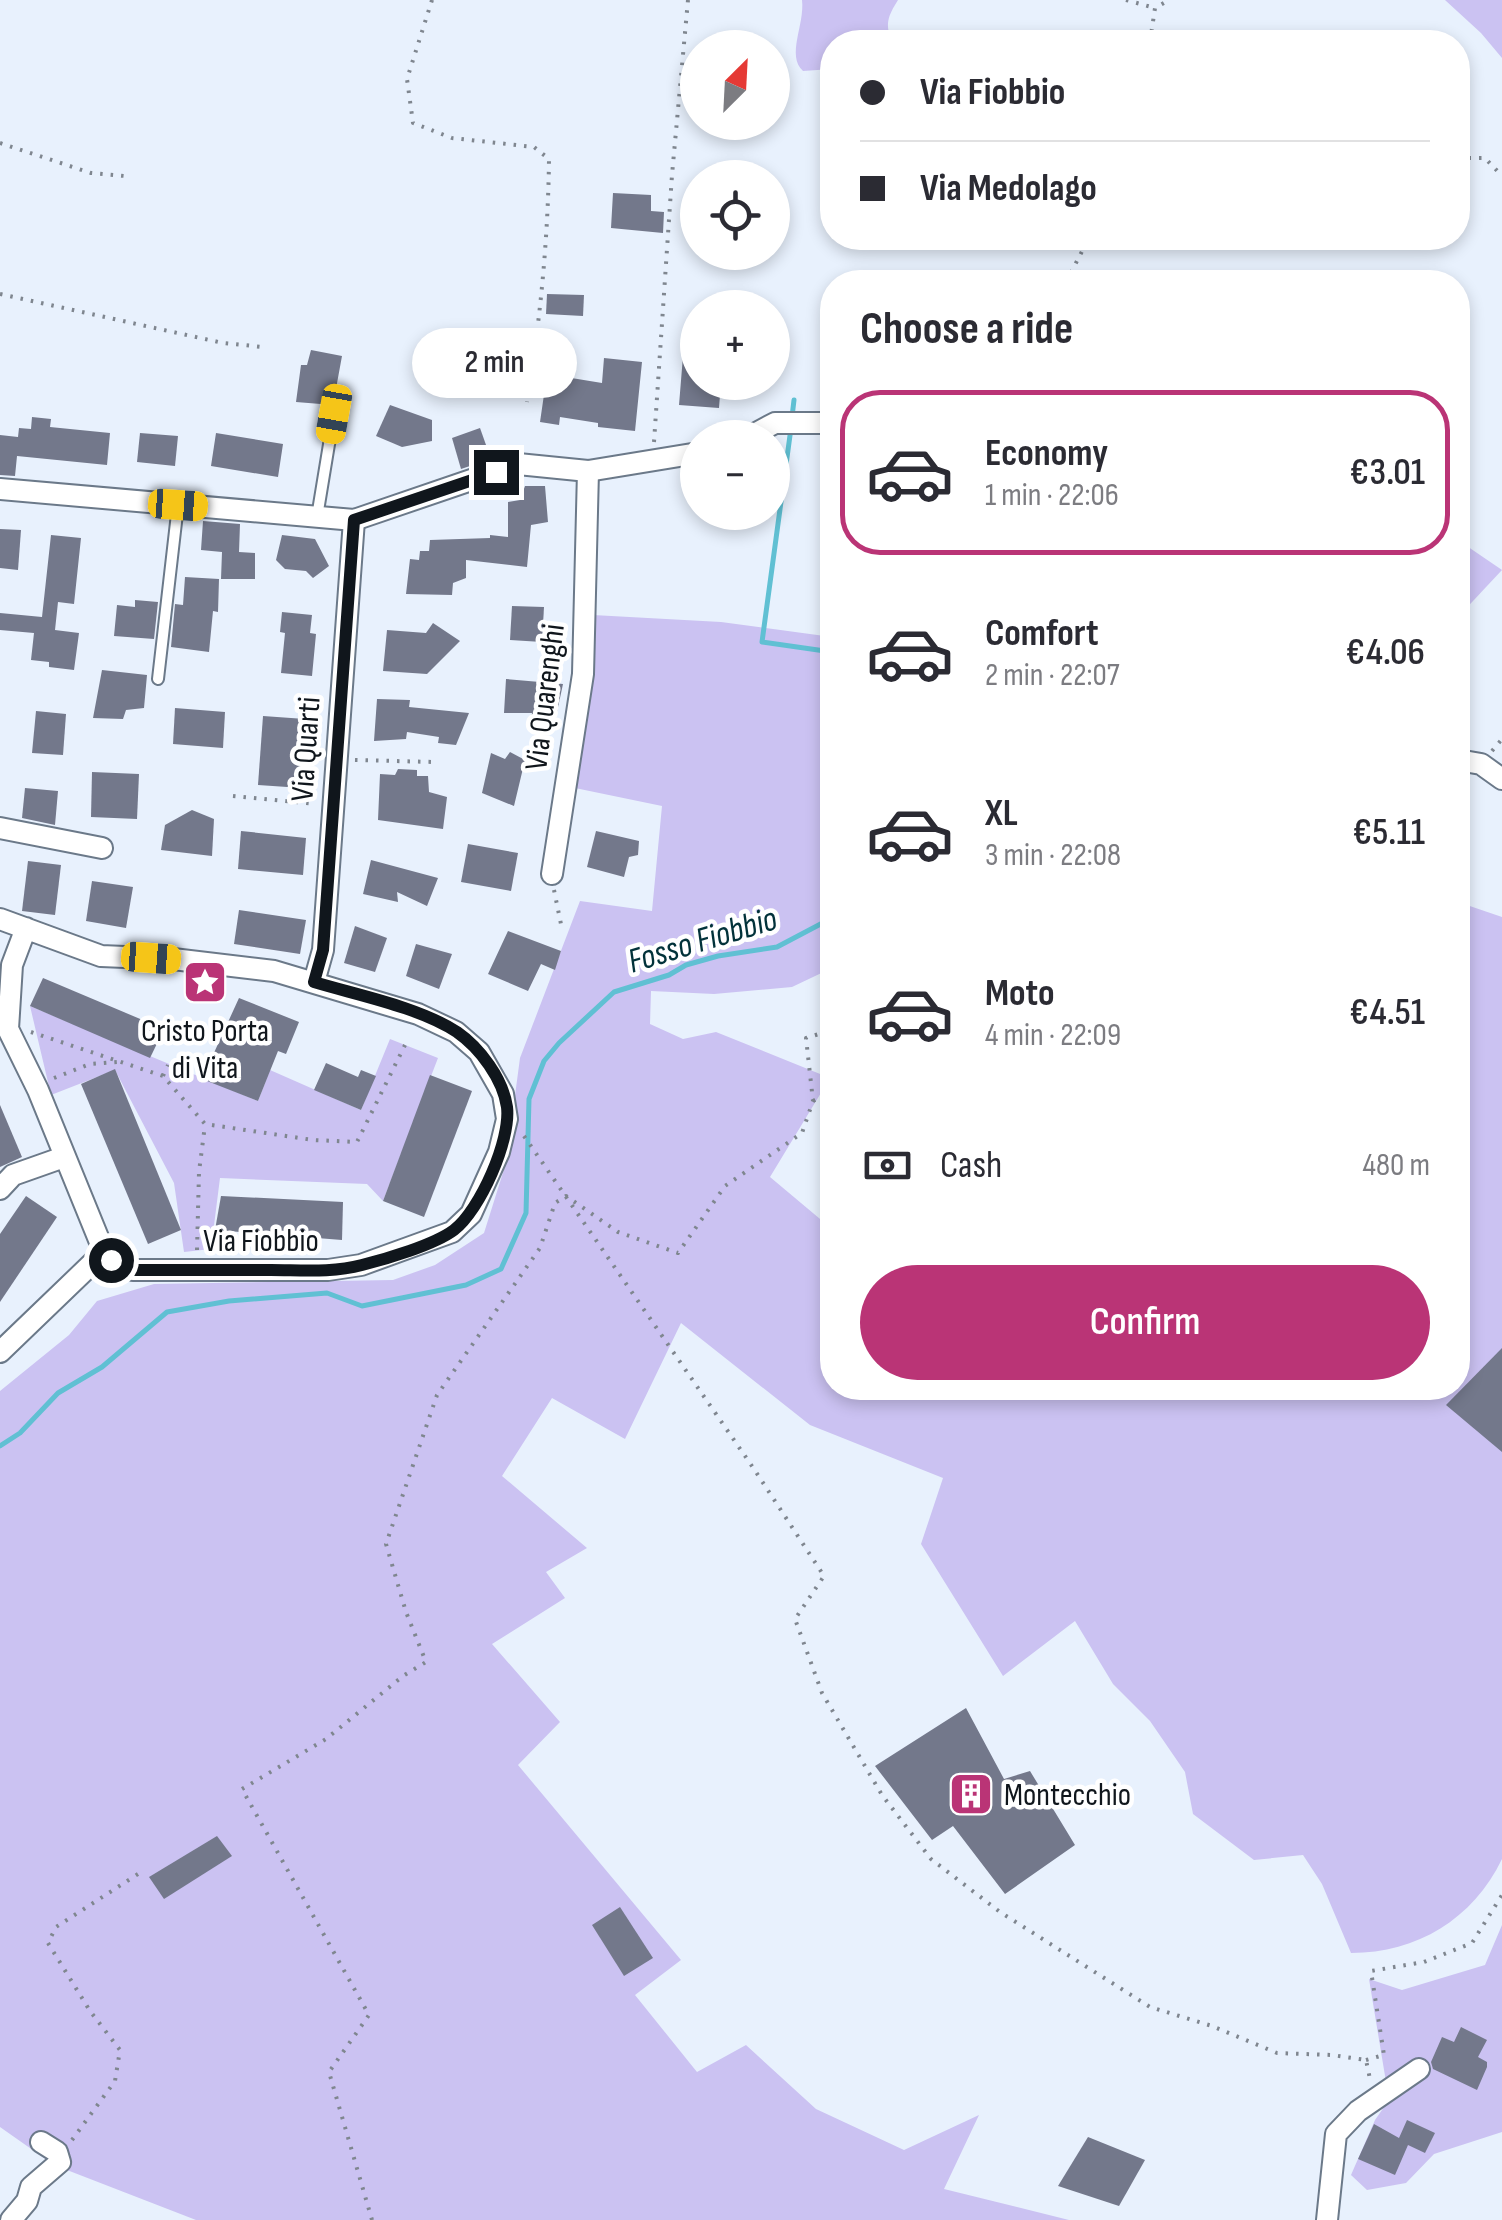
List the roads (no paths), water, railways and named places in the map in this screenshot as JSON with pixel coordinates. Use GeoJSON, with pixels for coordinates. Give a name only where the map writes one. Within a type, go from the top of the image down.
{"type":"FeatureCollection","features":[{"type":"Feature","properties":{"kind":"street"},"geometry":{"type":"LineString","coordinates":[[790,423],[820,422]]}},
{"type":"Feature","properties":{"kind":"street"},"geometry":{"type":"LineString","coordinates":[[0,490],[354,520],[518,464],[588,471],[680,456]]}},
{"type":"Feature","properties":{"kind":"street","name":"Via Quarenghi"},"geometry":{"type":"LineString","coordinates":[[552,874],[583,674],[588,471]]}},
{"type":"Feature","properties":{"kind":"street","name":"Via Quarti"},"geometry":{"type":"LineString","coordinates":[[314,982],[323,950],[354,520]]}},
{"type":"Feature","properties":{"kind":"street"},"geometry":{"type":"LineString","coordinates":[[1470,762],[1480,764],[1502,779]]}},
{"type":"Feature","properties":{"kind":"street"},"geometry":{"type":"LineString","coordinates":[[0,828],[102,848]]}},
{"type":"Feature","properties":{"kind":"street"},"geometry":{"type":"LineString","coordinates":[[0,919],[100,956],[227,964],[314,982]]}},
{"type":"Feature","properties":{"kind":"street"},"geometry":{"type":"LineString","coordinates":[[0,1352],[104,1252],[38,1090],[8,1029],[12,965],[26,928]]}},
{"type":"Feature","properties":{"kind":"street","name":"Via Fiobbio"},"geometry":{"type":"LineString","coordinates":[[104,1252],[111,1260],[133,1270],[328,1270],[362,1266],[452,1232],[471,1214],[512,1123],[494,1074],[479,1052],[456,1032],[418,1014],[314,982]]}},
{"type":"Feature","properties":{"kind":"street"},"geometry":{"type":"LineString","coordinates":[[0,1188],[14,1175],[64,1157]]}},
{"type":"Feature","properties":{"kind":"street"},"geometry":{"type":"LineString","coordinates":[[1327,2220],[1336,2134],[1373,2100],[1419,2069]]}},
{"type":"Feature","properties":{"kind":"street"},"geometry":{"type":"LineString","coordinates":[[11,2220],[27,2201],[31,2187],[60,2162],[57,2152],[41,2142]]}},
{"type":"Feature","properties":{"kind":"lane"},"geometry":{"type":"LineString","coordinates":[[317,516],[334,414]]}},
{"type":"Feature","properties":{"kind":"lane"},"geometry":{"type":"LineString","coordinates":[[158,679],[178,505]]}},
{"type":"Feature","properties":{"kind":"waterway","name":"Fosso Fiobbio"},"geometry":{"type":"LineString","coordinates":[[792,417],[794,400]]}},
{"type":"Feature","properties":{"kind":"waterway","name":"Fosso Fiobbio"},"geometry":{"type":"LineString","coordinates":[[791,428],[762,642],[820,650]]}},
{"type":"Feature","properties":{"kind":"waterway","name":"Fosso Fiobbio"},"geometry":{"type":"LineString","coordinates":[[0,1446],[20,1433],[58,1393],[102,1367],[167,1312],[229,1301],[327,1293],[362,1306],[466,1285],[501,1269],[526,1213],[529,1099],[544,1061],[559,1043],[614,992],[718,956],[777,947],[820,924]]}},
{"type":"Feature","properties":{"kind":"place","name":"Cristo Porta di Vita"},"geometry":{"type":"Point","coordinates":[205,982]}},
{"type":"Feature","properties":{"kind":"place","name":"Montecchio"},"geometry":{"type":"Point","coordinates":[971,1794]}}]}
